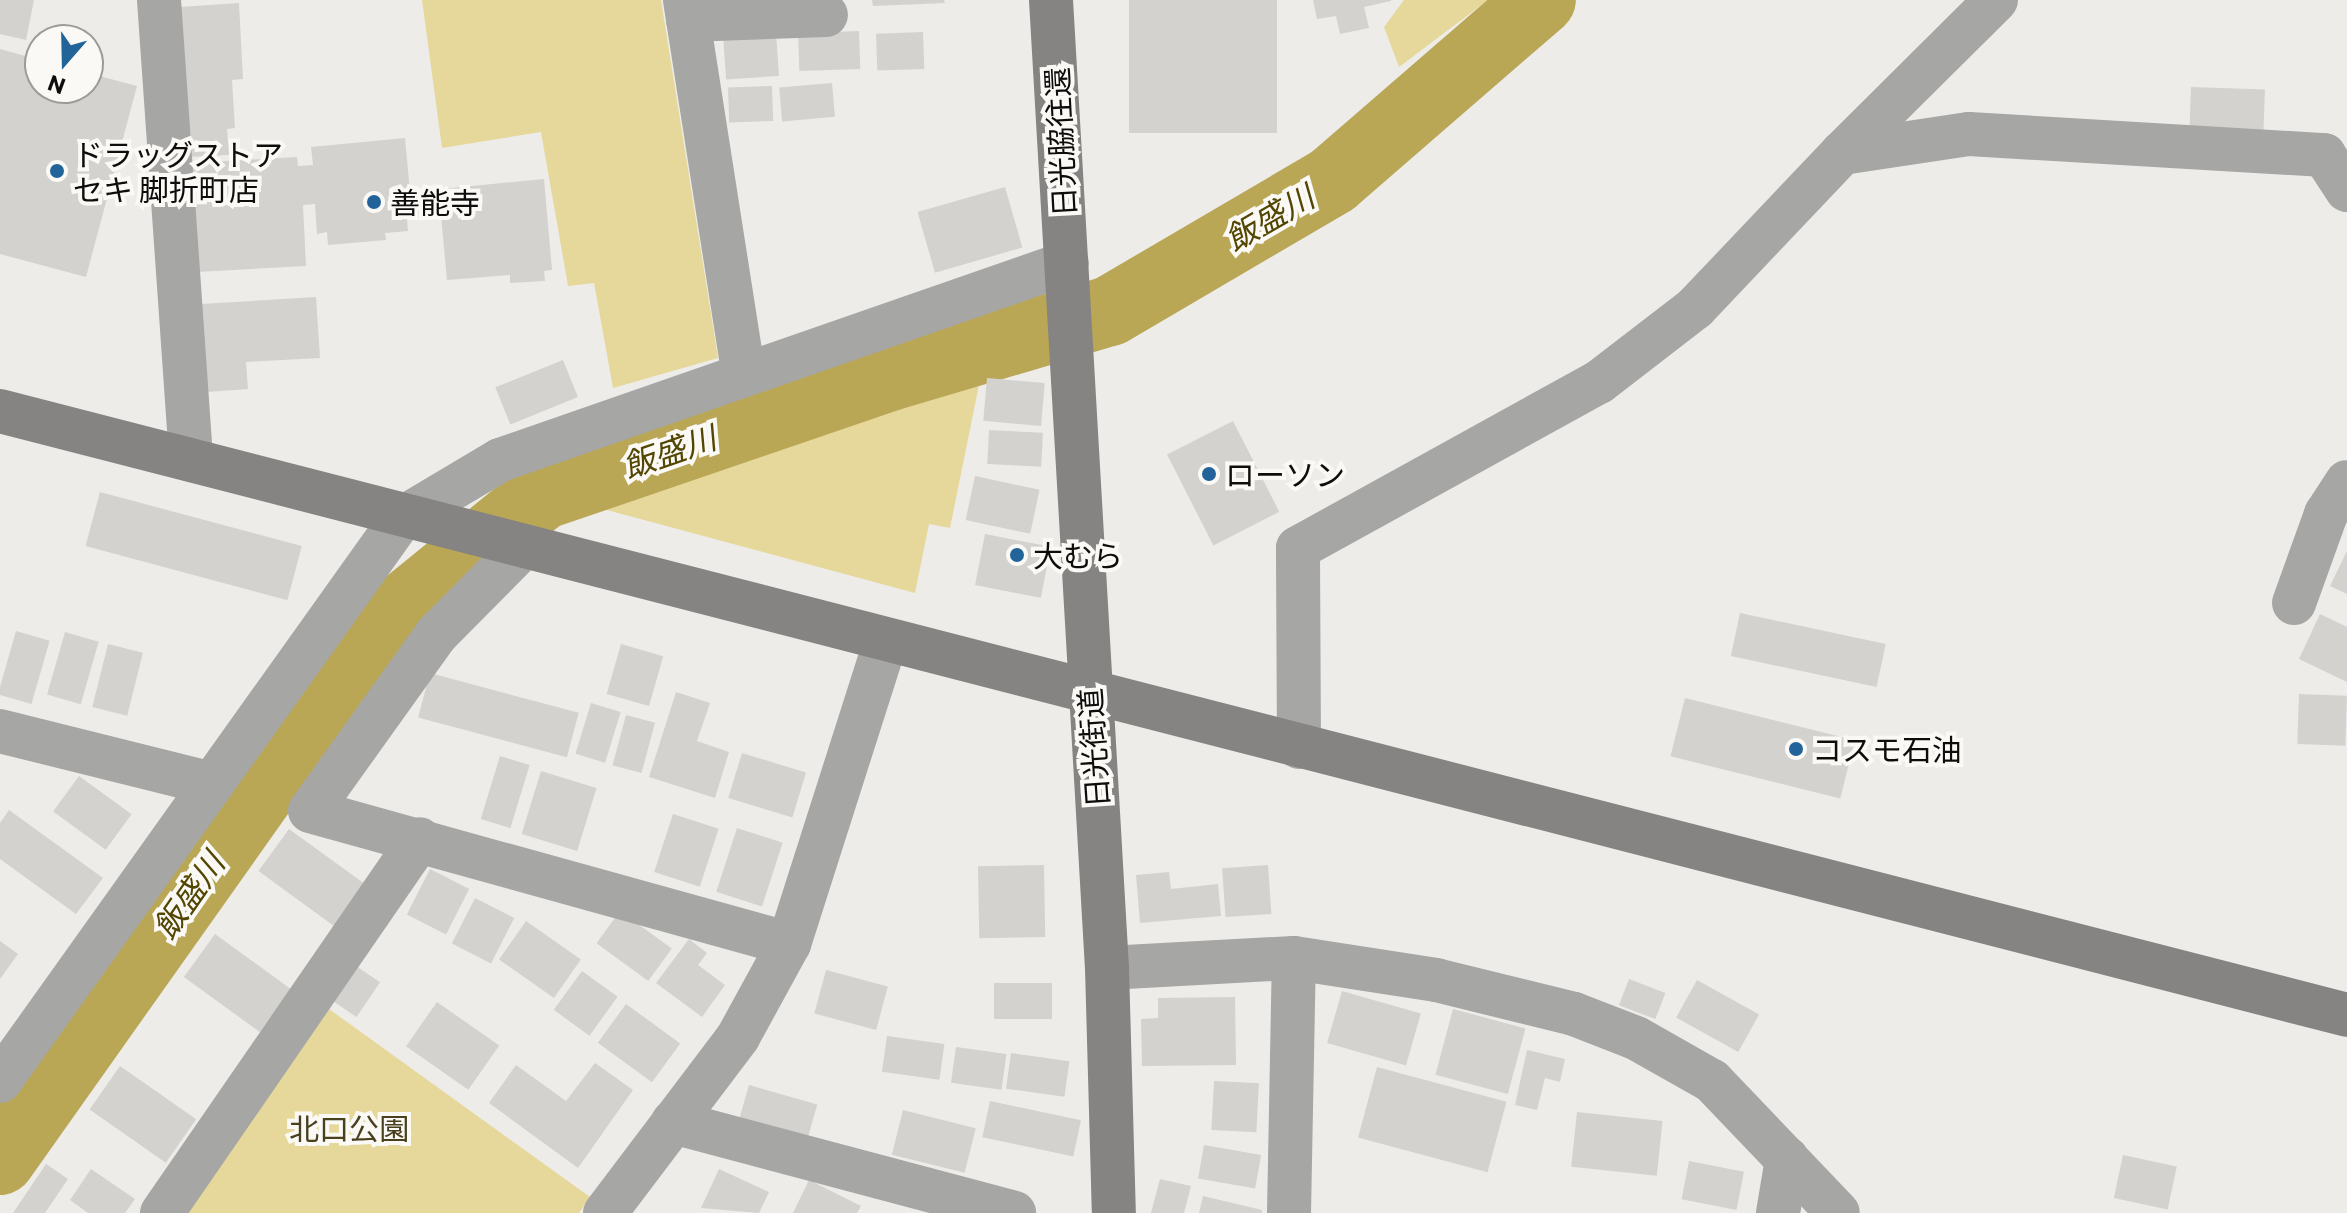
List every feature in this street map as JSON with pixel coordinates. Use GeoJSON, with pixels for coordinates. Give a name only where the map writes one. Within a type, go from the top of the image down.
{"type":"FeatureCollection","features":[{"type":"Feature","properties":{"kind":"street"},"geometry":{"type":"LineString","coordinates":[[159,0],[191,460]]}},
{"type":"Feature","properties":{"kind":"street","name":"日光脇往還"},"geometry":{"type":"LineString","coordinates":[[1051,0],[1067,273]]}},
{"type":"Feature","properties":{"kind":"street"},"geometry":{"type":"LineString","coordinates":[[1299,747],[1298,548],[1599,382],[1695,308],[1842,153],[1996,0]]}},
{"type":"Feature","properties":{"kind":"street"},"geometry":{"type":"LineString","coordinates":[[743,371],[686,10],[826,15]]}},
{"type":"Feature","properties":{"kind":"street"},"geometry":{"type":"LineString","coordinates":[[1842,153],[1969,134],[2324,155],[2347,190]]}},
{"type":"Feature","properties":{"kind":"street"},"geometry":{"type":"LineString","coordinates":[[0,1081],[208,783],[401,519],[500,460],[743,371],[1067,273]]}},
{"type":"Feature","properties":{"kind":"street","name":"日光街道"},"geometry":{"type":"LineString","coordinates":[[1067,273],[1107,968],[1114,1213]]}},
{"type":"Feature","properties":{"kind":"street"},"geometry":{"type":"LineString","coordinates":[[0,411],[520,550],[2347,1015]]}},
{"type":"Feature","properties":{"kind":"street"},"geometry":{"type":"LineString","coordinates":[[2294,603],[2326,514],[2347,482]]}},
{"type":"Feature","properties":{"kind":"street"},"geometry":{"type":"LineString","coordinates":[[520,550],[436,635],[310,811],[420,839],[789,944]]}},
{"type":"Feature","properties":{"kind":"street"},"geometry":{"type":"LineString","coordinates":[[605,1213],[738,1037],[789,944],[885,643]]}},
{"type":"Feature","properties":{"kind":"street"},"geometry":{"type":"LineString","coordinates":[[0,731],[208,783]]}},
{"type":"Feature","properties":{"kind":"street"},"geometry":{"type":"LineString","coordinates":[[162,1213],[420,839]]}},
{"type":"Feature","properties":{"kind":"street"},"geometry":{"type":"LineString","coordinates":[[1107,968],[1294,958],[1452,983],[1574,1014],[1636,1038],[1712,1081],[1838,1213]]}},
{"type":"Feature","properties":{"kind":"street"},"geometry":{"type":"LineString","coordinates":[[1289,1213],[1294,958]]}},
{"type":"Feature","properties":{"kind":"street"},"geometry":{"type":"LineString","coordinates":[[673,1122],[887,1198],[1014,1213]]}},
{"type":"Feature","properties":{"kind":"street"},"geometry":{"type":"LineString","coordinates":[[1778,1213],[1787,1159]]}},
{"type":"Feature","properties":{"kind":"green space"},"geometry":{"type":"Polygon","coordinates":[[[422,0],[661,0],[718,358],[613,388],[594,283],[568,286],[541,132],[442,148],[422,0]]]}},
{"type":"Feature","properties":{"kind":"green space"},"geometry":{"type":"Polygon","coordinates":[[[1404,0],[1488,0],[1399,67],[1384,27],[1404,0]]]}},
{"type":"Feature","properties":{"kind":"green space"},"geometry":{"type":"Polygon","coordinates":[[[980,380],[950,528],[929,524],[915,593],[603,509],[980,380]]]}},
{"type":"Feature","properties":{"kind":"green space","name":"北口公園"},"geometry":{"type":"Polygon","coordinates":[[[329,1009],[590,1197],[579,1213],[182,1213],[329,1009]]]}},
{"type":"Feature","properties":{"kind":"building"},"geometry":{"type":"Polygon","coordinates":[[[0,0],[34,0],[29,24],[24,24],[24,40],[0,34],[0,0]]]}},
{"type":"Feature","properties":{"kind":"building"},"geometry":{"type":"Polygon","coordinates":[[[872,0],[944,0],[945,3],[873,6],[872,0]]]}},
{"type":"Feature","properties":{"kind":"building"},"geometry":{"type":"Polygon","coordinates":[[[1129,0],[1277,0],[1277,133],[1129,133],[1129,0]]]}},
{"type":"Feature","properties":{"kind":"building"},"geometry":{"type":"Polygon","coordinates":[[[1313,0],[1391,1],[1364,7],[1369,28],[1340,34],[1336,16],[1317,19],[1313,0]]]}},
{"type":"Feature","properties":{"kind":"building"},"geometry":{"type":"Polygon","coordinates":[[[239,3],[243,79],[232,80],[235,128],[227,129],[229,155],[187,157],[179,7],[239,3]]]}},
{"type":"Feature","properties":{"kind":"building"},"geometry":{"type":"Polygon","coordinates":[[[859,31],[860,69],[799,71],[798,33],[859,31]]]}},
{"type":"Feature","properties":{"kind":"building"},"geometry":{"type":"Polygon","coordinates":[[[923,32],[924,69],[877,71],[876,34],[923,32]]]}},
{"type":"Feature","properties":{"kind":"building"},"geometry":{"type":"Polygon","coordinates":[[[776,33],[779,76],[726,80],[723,37],[776,33]]]}},
{"type":"Feature","properties":{"kind":"building","name":"ドラッグストア セキ 脚折町店"},"geometry":{"type":"Polygon","coordinates":[[[0,49],[24,56],[24,104],[104,104],[104,77],[137,86],[86,277],[0,254],[0,49]]]}},
{"type":"Feature","properties":{"kind":"building"},"geometry":{"type":"Polygon","coordinates":[[[832,83],[835,117],[782,121],[779,88],[832,83]]]}},
{"type":"Feature","properties":{"kind":"building"},"geometry":{"type":"Polygon","coordinates":[[[772,86],[773,121],[729,123],[728,88],[772,86]]]}},
{"type":"Feature","properties":{"kind":"building"},"geometry":{"type":"Polygon","coordinates":[[[2191,87],[2265,90],[2263,136],[2189,133],[2191,87]]]}},
{"type":"Feature","properties":{"kind":"building"},"geometry":{"type":"Polygon","coordinates":[[[405,138],[410,192],[544,179],[552,270],[544,271],[545,281],[510,283],[510,275],[447,280],[441,216],[407,219],[408,231],[385,233],[386,240],[328,245],[327,232],[317,234],[315,204],[303,205],[306,266],[197,272],[190,163],[297,157],[298,166],[313,165],[311,147],[405,138]]]}},
{"type":"Feature","properties":{"kind":"building"},"geometry":{"type":"Polygon","coordinates":[[[1005,187],[1022,248],[935,273],[918,212],[1005,187]]]}},
{"type":"Feature","properties":{"kind":"building"},"geometry":{"type":"Polygon","coordinates":[[[316,297],[320,358],[246,362],[248,389],[207,392],[201,304],[316,297]]]}},
{"type":"Feature","properties":{"kind":"building"},"geometry":{"type":"Polygon","coordinates":[[[563,360],[578,397],[510,424],[495,387],[563,360]]]}},
{"type":"Feature","properties":{"kind":"building"},"geometry":{"type":"Polygon","coordinates":[[[987,378],[1045,383],[1041,426],[983,421],[987,378]]]}},
{"type":"Feature","properties":{"kind":"building"},"geometry":{"type":"Polygon","coordinates":[[[1233,421],[1279,512],[1213,545],[1167,455],[1233,421]]]}},
{"type":"Feature","properties":{"kind":"building"},"geometry":{"type":"Polygon","coordinates":[[[989,430],[1043,433],[1041,467],[987,464],[989,430]]]}},
{"type":"Feature","properties":{"kind":"building"},"geometry":{"type":"Polygon","coordinates":[[[975,476],[1040,490],[1030,534],[966,520],[975,476]]]}},
{"type":"Feature","properties":{"kind":"building"},"geometry":{"type":"Polygon","coordinates":[[[100,492],[302,546],[287,600],[86,546],[100,492]]]}},
{"type":"Feature","properties":{"kind":"building"},"geometry":{"type":"Polygon","coordinates":[[[985,534],[1051,547],[1041,598],[975,585],[985,534]]]}},
{"type":"Feature","properties":{"kind":"building"},"geometry":{"type":"Polygon","coordinates":[[[2347,551],[2347,594],[2330,586],[2347,551]]]}},
{"type":"Feature","properties":{"kind":"building"},"geometry":{"type":"Polygon","coordinates":[[[1740,613],[1886,644],[1877,687],[1731,656],[1740,613]]]}},
{"type":"Feature","properties":{"kind":"building"},"geometry":{"type":"Polygon","coordinates":[[[2320,614],[2347,627],[2347,682],[2299,659],[2320,614]]]}},
{"type":"Feature","properties":{"kind":"building"},"geometry":{"type":"Polygon","coordinates":[[[16,631],[50,641],[31,704],[0,695],[16,631]]]}},
{"type":"Feature","properties":{"kind":"building"},"geometry":{"type":"Polygon","coordinates":[[[65,632],[99,642],[81,704],[47,694],[65,632]]]}},
{"type":"Feature","properties":{"kind":"building"},"geometry":{"type":"Polygon","coordinates":[[[108,644],[143,653],[127,716],[92,707],[108,644]]]}},
{"type":"Feature","properties":{"kind":"building"},"geometry":{"type":"Polygon","coordinates":[[[621,644],[663,656],[649,706],[607,694],[621,644]]]}},
{"type":"Feature","properties":{"kind":"building"},"geometry":{"type":"Polygon","coordinates":[[[430,673],[579,713],[567,757],[418,717],[430,673]]]}},
{"type":"Feature","properties":{"kind":"building"},"geometry":{"type":"Polygon","coordinates":[[[676,692],[710,703],[697,741],[729,752],[715,798],[649,777],[676,692]]]}},
{"type":"Feature","properties":{"kind":"building"},"geometry":{"type":"Polygon","coordinates":[[[2299,694],[2347,696],[2345,746],[2297,744],[2299,694]]]}},
{"type":"Feature","properties":{"kind":"building"},"geometry":{"type":"Polygon","coordinates":[[[1685,698],[1855,740],[1840,799],[1670,756],[1685,698]]]}},
{"type":"Feature","properties":{"kind":"building"},"geometry":{"type":"Polygon","coordinates":[[[591,703],[621,712],[605,763],[576,754],[591,703]]]}},
{"type":"Feature","properties":{"kind":"building"},"geometry":{"type":"Polygon","coordinates":[[[626,715],[655,723],[642,773],[613,765],[626,715]]]}},
{"type":"Feature","properties":{"kind":"building"},"geometry":{"type":"Polygon","coordinates":[[[742,753],[806,773],[792,818],[728,798],[742,753]]]}},
{"type":"Feature","properties":{"kind":"building"},"geometry":{"type":"Polygon","coordinates":[[[500,756],[530,765],[510,828],[481,819],[500,756]]]}},
{"type":"Feature","properties":{"kind":"building"},"geometry":{"type":"Polygon","coordinates":[[[541,771],[596,788],[577,851],[522,834],[541,771]]]}},
{"type":"Feature","properties":{"kind":"building"},"geometry":{"type":"Polygon","coordinates":[[[79,776],[132,814],[106,850],[53,812],[79,776]]]}},
{"type":"Feature","properties":{"kind":"building"},"geometry":{"type":"Polygon","coordinates":[[[9,810],[103,878],[76,914],[0,859],[0,823],[9,810]]]}},
{"type":"Feature","properties":{"kind":"building"},"geometry":{"type":"Polygon","coordinates":[[[673,814],[719,829],[700,887],[654,872],[673,814]]]}},
{"type":"Feature","properties":{"kind":"building"},"geometry":{"type":"Polygon","coordinates":[[[737,828],[783,843],[762,907],[716,892],[737,828]]]}},
{"type":"Feature","properties":{"kind":"building"},"geometry":{"type":"Polygon","coordinates":[[[289,829],[366,885],[335,927],[258,871],[289,829]]]}},
{"type":"Feature","properties":{"kind":"building"},"geometry":{"type":"Polygon","coordinates":[[[1044,865],[1045,937],[979,938],[978,866],[1044,865]]]}},
{"type":"Feature","properties":{"kind":"building"},"geometry":{"type":"Polygon","coordinates":[[[1268,865],[1271,914],[1226,917],[1222,868],[1268,865]]]}},
{"type":"Feature","properties":{"kind":"building"},"geometry":{"type":"Polygon","coordinates":[[[430,869],[469,889],[446,934],[407,914],[430,869]]]}},
{"type":"Feature","properties":{"kind":"building"},"geometry":{"type":"Polygon","coordinates":[[[1169,872],[1171,889],[1218,884],[1221,916],[1140,923],[1136,875],[1169,872]]]}},
{"type":"Feature","properties":{"kind":"building"},"geometry":{"type":"Polygon","coordinates":[[[475,898],[514,918],[491,963],[452,943],[475,898]]]}},
{"type":"Feature","properties":{"kind":"building"},"geometry":{"type":"Polygon","coordinates":[[[620,911],[672,949],[648,981],[596,943],[620,911]]]}},
{"type":"Feature","properties":{"kind":"building"},"geometry":{"type":"Polygon","coordinates":[[[526,921],[581,959],[554,998],[499,960],[526,921]]]}},
{"type":"Feature","properties":{"kind":"building"},"geometry":{"type":"Polygon","coordinates":[[[215,934],[291,989],[260,1032],[184,977],[215,934]]]}},
{"type":"Feature","properties":{"kind":"building"},"geometry":{"type":"Polygon","coordinates":[[[689,939],[707,953],[698,965],[725,985],[702,1017],[656,983],[689,939]]]}},
{"type":"Feature","properties":{"kind":"building"},"geometry":{"type":"Polygon","coordinates":[[[0,941],[18,954],[0,979],[0,941]]]}},
{"type":"Feature","properties":{"kind":"building"},"geometry":{"type":"Polygon","coordinates":[[[356,966],[380,982],[357,1017],[333,1001],[356,966]]]}},
{"type":"Feature","properties":{"kind":"building"},"geometry":{"type":"Polygon","coordinates":[[[826,970],[888,987],[876,1030],[814,1013],[826,970]]]}},
{"type":"Feature","properties":{"kind":"building"},"geometry":{"type":"Polygon","coordinates":[[[582,971],[618,997],[589,1036],[554,1010],[582,971]]]}},
{"type":"Feature","properties":{"kind":"building"},"geometry":{"type":"Polygon","coordinates":[[[1629,979],[1665,993],[1655,1019],[1619,1005],[1629,979]]]}},
{"type":"Feature","properties":{"kind":"building"},"geometry":{"type":"Polygon","coordinates":[[[1697,980],[1759,1014],[1738,1052],[1676,1018],[1697,980]]]}},
{"type":"Feature","properties":{"kind":"building"},"geometry":{"type":"Polygon","coordinates":[[[994,983],[1052,983],[1052,1019],[994,1019],[994,983]]]}},
{"type":"Feature","properties":{"kind":"building"},"geometry":{"type":"Polygon","coordinates":[[[1342,991],[1421,1014],[1406,1066],[1327,1043],[1342,991]]]}},
{"type":"Feature","properties":{"kind":"building"},"geometry":{"type":"Polygon","coordinates":[[[1235,997],[1236,1065],[1142,1066],[1141,1019],[1158,1018],[1158,998],[1235,997]]]}},
{"type":"Feature","properties":{"kind":"building"},"geometry":{"type":"Polygon","coordinates":[[[437,1002],[499,1046],[468,1090],[406,1046],[437,1002]]]}},
{"type":"Feature","properties":{"kind":"building"},"geometry":{"type":"Polygon","coordinates":[[[626,1004],[680,1043],[652,1082],[598,1043],[626,1004]]]}},
{"type":"Feature","properties":{"kind":"building"},"geometry":{"type":"Polygon","coordinates":[[[1453,1009],[1525,1028],[1508,1094],[1435,1075],[1453,1009]]]}},
{"type":"Feature","properties":{"kind":"building"},"geometry":{"type":"Polygon","coordinates":[[[887,1036],[944,1044],[939,1080],[882,1072],[887,1036]]]}},
{"type":"Feature","properties":{"kind":"building"},"geometry":{"type":"Polygon","coordinates":[[[956,1047],[1007,1054],[1001,1090],[951,1083],[956,1047]]]}},
{"type":"Feature","properties":{"kind":"building"},"geometry":{"type":"Polygon","coordinates":[[[1527,1050],[1565,1059],[1560,1082],[1545,1078],[1537,1110],[1515,1105],[1527,1050]]]}},
{"type":"Feature","properties":{"kind":"building"},"geometry":{"type":"Polygon","coordinates":[[[1011,1053],[1069,1061],[1064,1097],[1006,1089],[1011,1053]]]}},
{"type":"Feature","properties":{"kind":"building"},"geometry":{"type":"Polygon","coordinates":[[[595,1063],[633,1090],[578,1168],[489,1103],[516,1065],[566,1101],[595,1063]]]}},
{"type":"Feature","properties":{"kind":"building"},"geometry":{"type":"Polygon","coordinates":[[[120,1066],[196,1119],[166,1163],[90,1109],[120,1066]]]}},
{"type":"Feature","properties":{"kind":"building"},"geometry":{"type":"Polygon","coordinates":[[[1377,1067],[1506,1102],[1488,1172],[1358,1138],[1377,1067]]]}},
{"type":"Feature","properties":{"kind":"building"},"geometry":{"type":"Polygon","coordinates":[[[1214,1081],[1259,1083],[1256,1132],[1211,1130],[1214,1081]]]}},
{"type":"Feature","properties":{"kind":"building"},"geometry":{"type":"Polygon","coordinates":[[[749,1085],[817,1105],[807,1140],[739,1121],[749,1085]]]}},
{"type":"Feature","properties":{"kind":"building"},"geometry":{"type":"Polygon","coordinates":[[[990,1101],[1081,1120],[1073,1157],[982,1137],[990,1101]]]}},
{"type":"Feature","properties":{"kind":"building"},"geometry":{"type":"Polygon","coordinates":[[[903,1110],[976,1128],[965,1173],[892,1155],[903,1110]]]}},
{"type":"Feature","properties":{"kind":"building"},"geometry":{"type":"Polygon","coordinates":[[[1577,1112],[1663,1121],[1657,1176],[1571,1167],[1577,1112]]]}},
{"type":"Feature","properties":{"kind":"building"},"geometry":{"type":"Polygon","coordinates":[[[1204,1145],[1261,1155],[1255,1189],[1198,1178],[1204,1145]]]}},
{"type":"Feature","properties":{"kind":"building"},"geometry":{"type":"Polygon","coordinates":[[[2123,1155],[2177,1166],[2168,1209],[2114,1198],[2123,1155]]]}},
{"type":"Feature","properties":{"kind":"building"},"geometry":{"type":"Polygon","coordinates":[[[1689,1161],[1744,1172],[1737,1210],[1682,1199],[1689,1161]]]}},
{"type":"Feature","properties":{"kind":"building"},"geometry":{"type":"Polygon","coordinates":[[[46,1164],[68,1179],[45,1213],[13,1213],[46,1164]]]}},
{"type":"Feature","properties":{"kind":"building"},"geometry":{"type":"Polygon","coordinates":[[[91,1169],[135,1199],[125,1213],[88,1213],[70,1200],[91,1169]]]}},
{"type":"Feature","properties":{"kind":"building"},"geometry":{"type":"Polygon","coordinates":[[[719,1169],[769,1192],[759,1213],[701,1208],[719,1169]]]}},
{"type":"Feature","properties":{"kind":"building"},"geometry":{"type":"Polygon","coordinates":[[[1160,1179],[1191,1186],[1184,1213],[1151,1213],[1160,1179]]]}},
{"type":"Feature","properties":{"kind":"building"},"geometry":{"type":"Polygon","coordinates":[[[809,1180],[861,1206],[857,1213],[793,1213],[809,1180]]]}},
{"type":"Feature","properties":{"kind":"building"},"geometry":{"type":"Polygon","coordinates":[[[1203,1196],[1262,1210],[1262,1213],[1199,1213],[1203,1196]]]}},
{"type":"Feature","properties":{"kind":"waterway","name":"飯盛川"},"geometry":{"type":"LineString","coordinates":[[0,1160],[323,704],[408,604],[542,495],[890,376],[1110,311],[1333,180],[1541,0]]}},
{"type":"Feature","properties":{"kind":"place","name":"ドラッグストア セキ 脚折町店"},"geometry":{"type":"Point","coordinates":[57,171]}},
{"type":"Feature","properties":{"kind":"place","name":"善能寺"},"geometry":{"type":"Point","coordinates":[374,202]}},
{"type":"Feature","properties":{"kind":"place","name":"ローソン"},"geometry":{"type":"Point","coordinates":[1209,474]}},
{"type":"Feature","properties":{"kind":"place","name":"大むら"},"geometry":{"type":"Point","coordinates":[1017,555]}},
{"type":"Feature","properties":{"kind":"place","name":"コスモ石油"},"geometry":{"type":"Point","coordinates":[1796,749]}}]}
